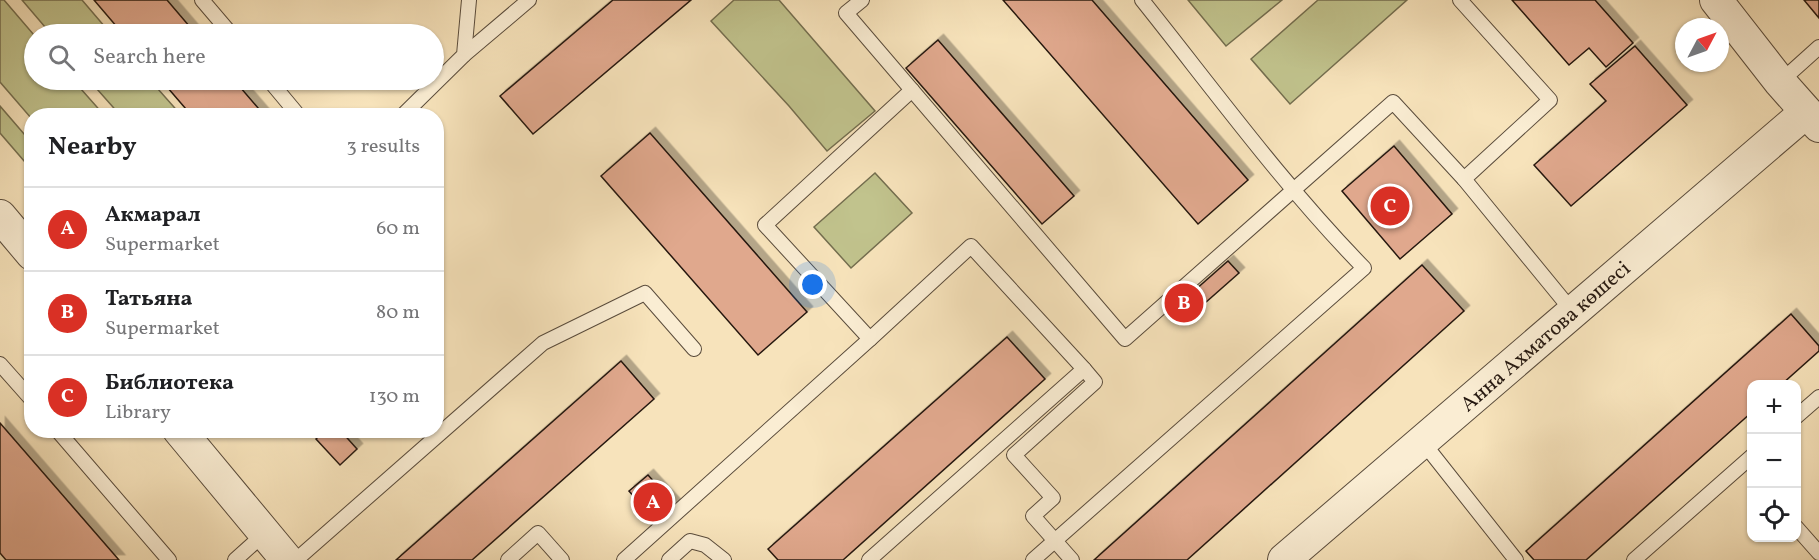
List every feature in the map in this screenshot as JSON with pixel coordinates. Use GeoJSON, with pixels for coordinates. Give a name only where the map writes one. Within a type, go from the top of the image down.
{"type":"FeatureCollection","features":[{"type":"Feature","properties":{"kind":"street"},"geometry":{"type":"LineString","coordinates":[[1716,0],[1780,82],[1813,119]]}},
{"type":"Feature","properties":{"kind":"street","name":"Анна Ахматова көшесі"},"geometry":{"type":"LineString","coordinates":[[1284,560],[1573,312],[1813,119]]}},
{"type":"Feature","properties":{"kind":"street"},"geometry":{"type":"LineString","coordinates":[[0,216],[24,244]]}},
{"type":"Feature","properties":{"kind":"street"},"geometry":{"type":"LineString","coordinates":[[186,438],[287,560]]}},
{"type":"Feature","properties":{"kind":"lane"},"geometry":{"type":"LineString","coordinates":[[202,0],[222,24]]}},
{"type":"Feature","properties":{"kind":"lane"},"geometry":{"type":"LineString","coordinates":[[444,75],[529,0]]}},
{"type":"Feature","properties":{"kind":"lane"},"geometry":{"type":"LineString","coordinates":[[862,0],[846,14],[1125,339],[1393,102],[1464,178],[1573,312]]}},
{"type":"Feature","properties":{"kind":"lane"},"geometry":{"type":"LineString","coordinates":[[1033,560],[1364,267],[1293,190],[1142,0]]}},
{"type":"Feature","properties":{"kind":"lane"},"geometry":{"type":"LineString","coordinates":[[1460,0],[1550,100],[1464,178]]}},
{"type":"Feature","properties":{"kind":"lane"},"geometry":{"type":"LineString","coordinates":[[464,56],[469,1]]}},
{"type":"Feature","properties":{"kind":"lane"},"geometry":{"type":"LineString","coordinates":[[1780,82],[1819,47]]}},
{"type":"Feature","properties":{"kind":"lane"},"geometry":{"type":"LineString","coordinates":[[277,90],[292,108]]}},
{"type":"Feature","properties":{"kind":"lane"},"geometry":{"type":"LineString","coordinates":[[410,108],[429,90]]}},
{"type":"Feature","properties":{"kind":"lane"},"geometry":{"type":"LineString","coordinates":[[870,339],[765,225],[912,90]]}},
{"type":"Feature","properties":{"kind":"lane"},"geometry":{"type":"LineString","coordinates":[[624,560],[971,246],[1095,382],[1014,456],[1053,498],[1033,516],[1072,560]]}},
{"type":"Feature","properties":{"kind":"lane"},"geometry":{"type":"LineString","coordinates":[[444,431],[543,344],[645,293],[694,349]]}},
{"type":"Feature","properties":{"kind":"lane"},"geometry":{"type":"LineString","coordinates":[[0,364],[24,391]]}},
{"type":"Feature","properties":{"kind":"lane"},"geometry":{"type":"LineString","coordinates":[[869,560],[1084,369]]}},
{"type":"Feature","properties":{"kind":"lane"},"geometry":{"type":"LineString","coordinates":[[1801,413],[1819,397]]}},
{"type":"Feature","properties":{"kind":"lane"},"geometry":{"type":"LineString","coordinates":[[64,438],[169,560]]}},
{"type":"Feature","properties":{"kind":"lane"},"geometry":{"type":"LineString","coordinates":[[296,560],[436,438]]}},
{"type":"Feature","properties":{"kind":"lane"},"geometry":{"type":"LineString","coordinates":[[1422,441],[1516,560]]}},
{"type":"Feature","properties":{"kind":"lane"},"geometry":{"type":"LineString","coordinates":[[1634,560],[1747,460]]}},
{"type":"Feature","properties":{"kind":"lane"},"geometry":{"type":"LineString","coordinates":[[1801,532],[1819,553]]}},
{"type":"Feature","properties":{"kind":"lane"},"geometry":{"type":"LineString","coordinates":[[234,560],[265,533]]}},
{"type":"Feature","properties":{"kind":"lane"},"geometry":{"type":"LineString","coordinates":[[508,560],[538,533],[562,560]]}},
{"type":"Feature","properties":{"kind":"lane"},"geometry":{"type":"LineString","coordinates":[[669,560],[690,542],[705,545],[724,560]]}},
{"type":"Feature","properties":{"kind":"green space"},"geometry":{"type":"Polygon","coordinates":[[[0,0],[4,0],[25,24],[24,90],[82,90],[98,108],[24,108],[24,110],[0,82],[0,0]]]}},
{"type":"Feature","properties":{"kind":"green space"},"geometry":{"type":"Polygon","coordinates":[[[22,0],[82,0],[102,24],[42,24],[22,0]]]}},
{"type":"Feature","properties":{"kind":"green space"},"geometry":{"type":"Polygon","coordinates":[[[734,0],[779,0],[875,111],[827,151],[711,21],[734,0]]]}},
{"type":"Feature","properties":{"kind":"green space"},"geometry":{"type":"Polygon","coordinates":[[[1188,0],[1282,0],[1226,46],[1188,0]]]}},
{"type":"Feature","properties":{"kind":"green space"},"geometry":{"type":"Polygon","coordinates":[[[1318,0],[1407,0],[1290,104],[1251,59],[1318,0]]]}},
{"type":"Feature","properties":{"kind":"green space"},"geometry":{"type":"Polygon","coordinates":[[[98,90],[159,90],[175,108],[114,108],[98,90]]]}},
{"type":"Feature","properties":{"kind":"green space"},"geometry":{"type":"Polygon","coordinates":[[[0,106],[24,134],[24,161],[0,133],[0,106]]]}},
{"type":"Feature","properties":{"kind":"green space"},"geometry":{"type":"Polygon","coordinates":[[[875,173],[912,213],[851,268],[814,227],[875,173]]]}},
{"type":"Feature","properties":{"kind":"building"},"geometry":{"type":"Polygon","coordinates":[[[94,0],[167,0],[187,24],[114,24],[94,0]]]}},
{"type":"Feature","properties":{"kind":"building"},"geometry":{"type":"Polygon","coordinates":[[[613,0],[691,0],[533,134],[500,96],[613,0]]]}},
{"type":"Feature","properties":{"kind":"building"},"geometry":{"type":"Polygon","coordinates":[[[1003,0],[1092,0],[1248,180],[1198,224],[1003,0]]]}},
{"type":"Feature","properties":{"kind":"building"},"geometry":{"type":"Polygon","coordinates":[[[1512,0],[1595,0],[1633,43],[1606,67],[1589,48],[1569,65],[1512,0]]]}},
{"type":"Feature","properties":{"kind":"building"},"geometry":{"type":"Polygon","coordinates":[[[1804,0],[1819,0],[1819,18],[1804,0]]]}},
{"type":"Feature","properties":{"kind":"building"},"geometry":{"type":"Polygon","coordinates":[[[938,40],[1074,196],[1042,224],[906,68],[938,40]]]}},
{"type":"Feature","properties":{"kind":"building"},"geometry":{"type":"Polygon","coordinates":[[[1635,46],[1687,105],[1571,206],[1534,165],[1606,101],[1590,84],[1635,46]]]}},
{"type":"Feature","properties":{"kind":"building"},"geometry":{"type":"Polygon","coordinates":[[[170,90],[243,90],[258,108],[185,108],[170,90]]]}},
{"type":"Feature","properties":{"kind":"building"},"geometry":{"type":"Polygon","coordinates":[[[650,133],[807,312],[758,355],[601,176],[650,133]]]}},
{"type":"Feature","properties":{"kind":"building"},"geometry":{"type":"Polygon","coordinates":[[[1394,146],[1452,214],[1400,259],[1342,191],[1394,146]]]}},
{"type":"Feature","properties":{"kind":"building"},"geometry":{"type":"Polygon","coordinates":[[[1228,261],[1239,273],[1205,303],[1194,291],[1228,261]]]}},
{"type":"Feature","properties":{"kind":"building"},"geometry":{"type":"Polygon","coordinates":[[[1422,265],[1464,311],[1187,560],[1094,560],[1422,265]]]}},
{"type":"Feature","properties":{"kind":"building"},"geometry":{"type":"Polygon","coordinates":[[[1791,314],[1819,346],[1819,351],[1786,380],[1747,380],[1747,416],[1586,560],[1534,560],[1526,551],[1791,314]]]}},
{"type":"Feature","properties":{"kind":"building"},"geometry":{"type":"Polygon","coordinates":[[[1007,337],[1045,379],[843,560],[778,560],[768,549],[1007,337]]]}},
{"type":"Feature","properties":{"kind":"building"},"geometry":{"type":"Polygon","coordinates":[[[621,361],[654,399],[472,560],[396,560],[621,361]]]}},
{"type":"Feature","properties":{"kind":"building"},"geometry":{"type":"Polygon","coordinates":[[[0,423],[119,560],[6,560],[0,553],[0,423]]]}},
{"type":"Feature","properties":{"kind":"building"},"geometry":{"type":"Polygon","coordinates":[[[347,438],[357,449],[340,465],[316,439],[347,438]]]}},
{"type":"Feature","properties":{"kind":"building"},"geometry":{"type":"Polygon","coordinates":[[[648,475],[678,508],[659,525],[629,491],[648,475]]]}},
{"type":"Feature","properties":{"kind":"place","name":"Библиотека"},"geometry":{"type":"Point","coordinates":[1390,206]}},
{"type":"Feature","properties":{"kind":"place","name":"Татьяна"},"geometry":{"type":"Point","coordinates":[1184,303]}},
{"type":"Feature","properties":{"kind":"place","name":"Акмарал"},"geometry":{"type":"Point","coordinates":[653,502]}}]}
